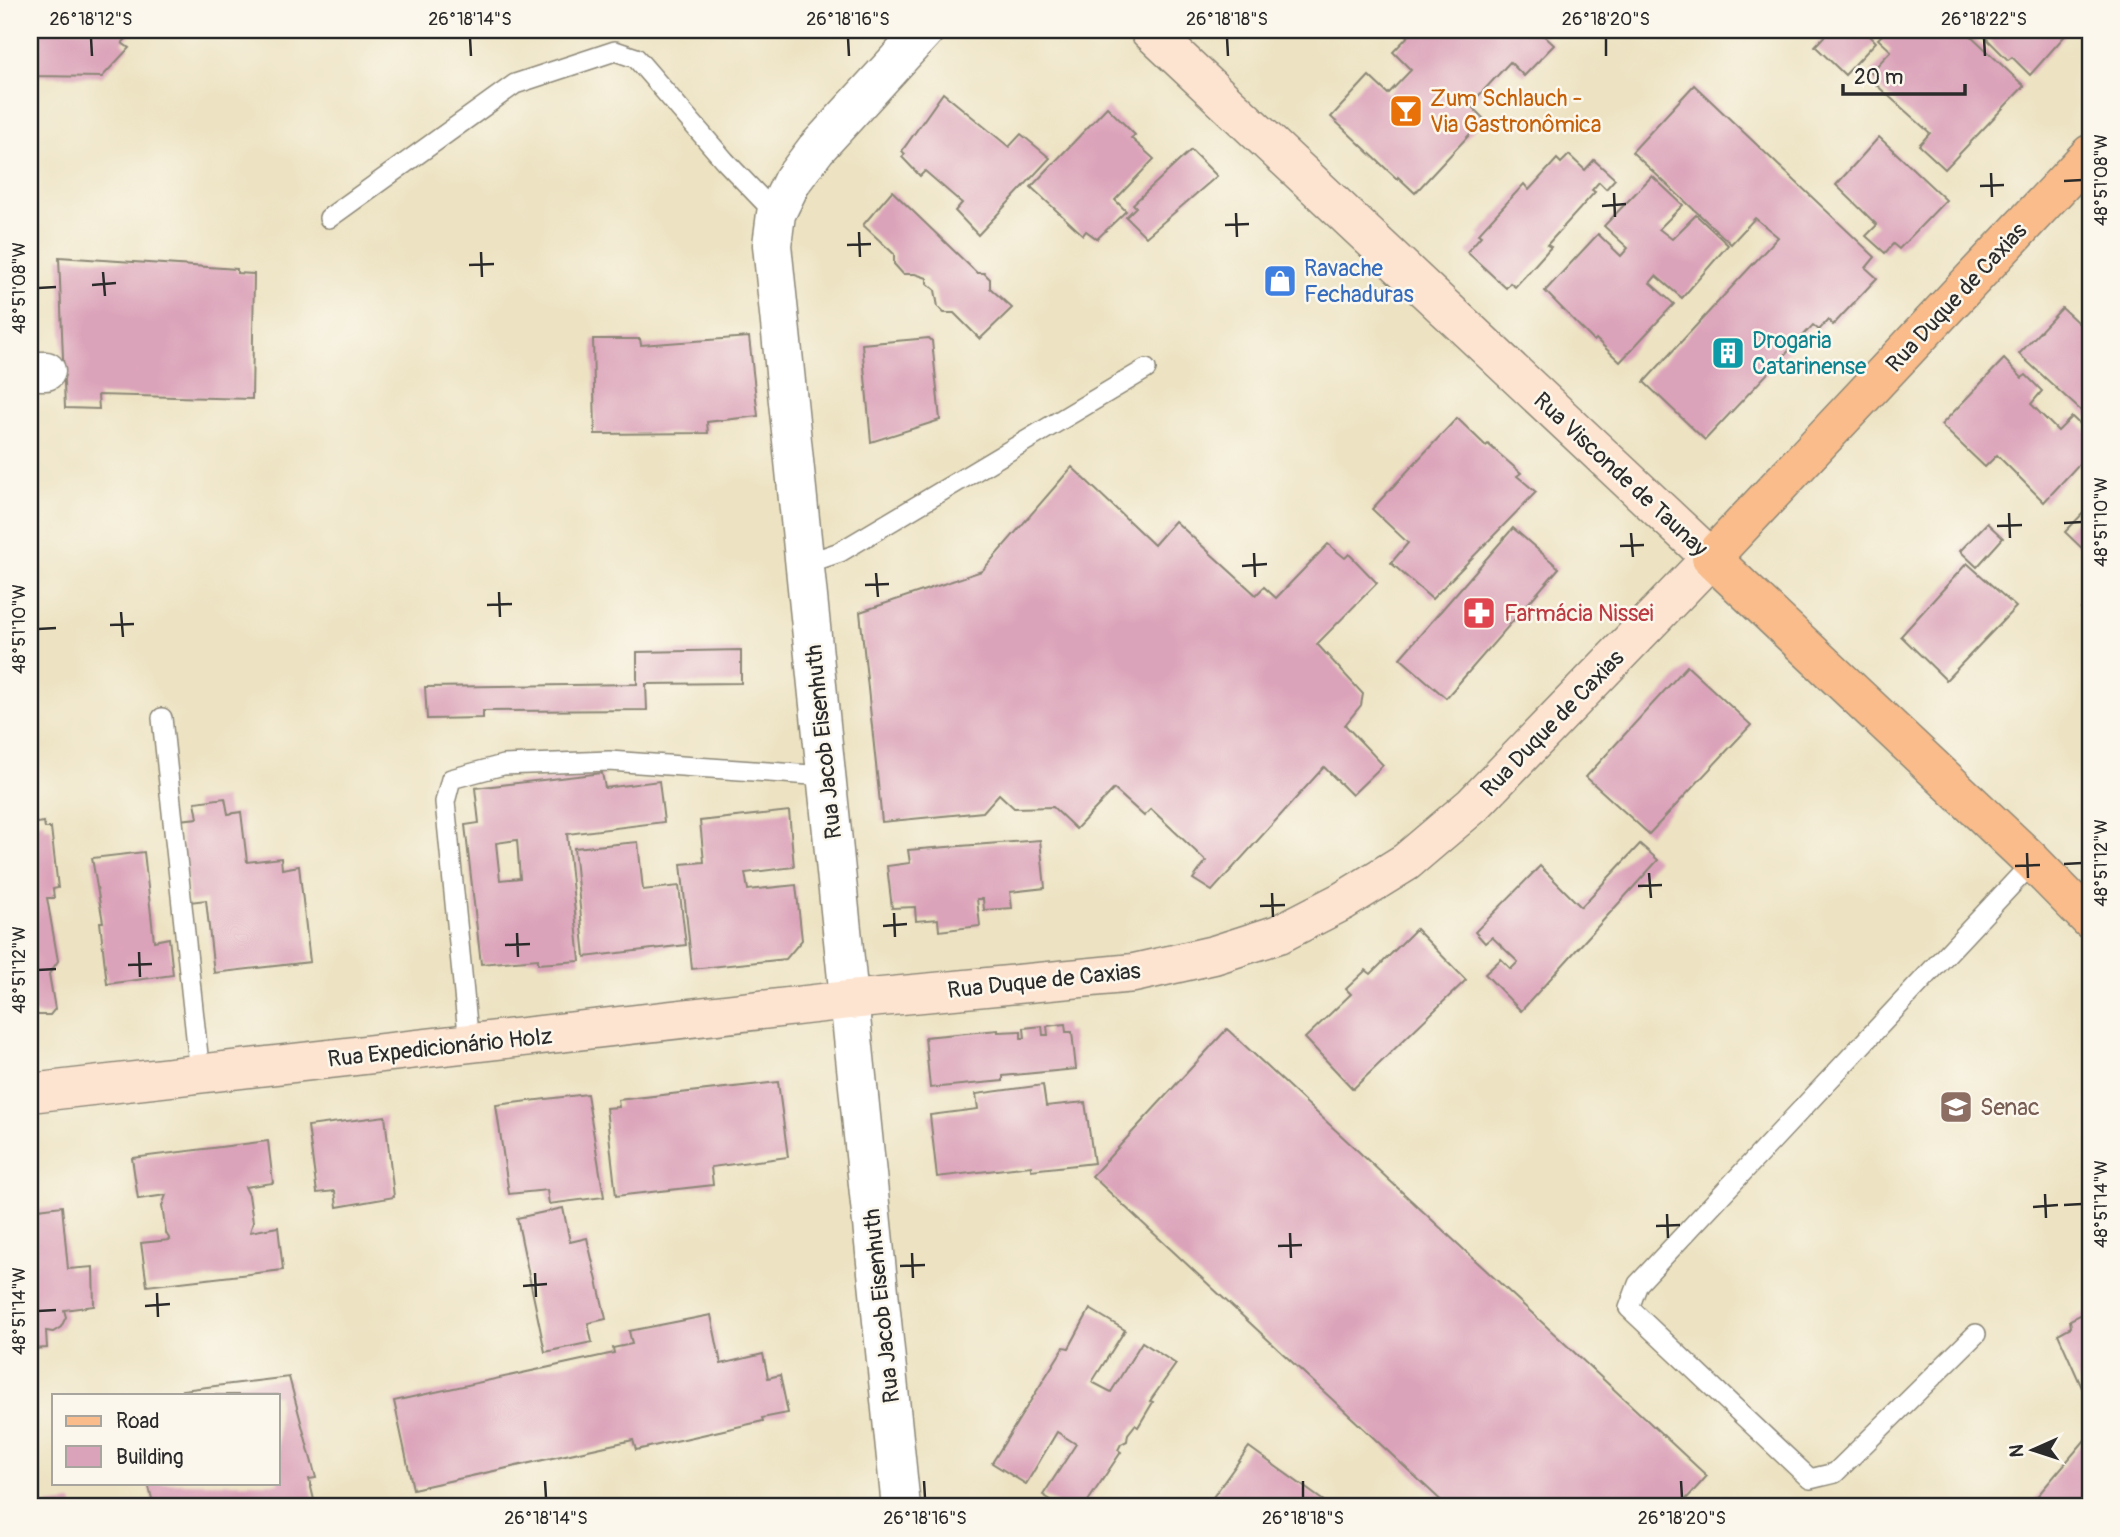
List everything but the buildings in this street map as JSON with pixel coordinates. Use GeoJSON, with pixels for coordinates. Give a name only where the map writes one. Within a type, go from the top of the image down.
{"type":"FeatureCollection","features":[{"type":"Feature","properties":{"kind":"main road","name":"Rua Visconde de Taunay"},"geometry":{"type":"LineString","coordinates":[[1149,30],[2033,862],[2090,920]]}},
{"type":"Feature","properties":{"kind":"main road","name":"Rua Duque de Caxias"},"geometry":{"type":"LineString","coordinates":[[849,1000],[1133,973],[1214,956],[1279,934],[1343,901],[1406,862],[1473,805],[1711,558],[2090,154]]}},
{"type":"Feature","properties":{"kind":"main road","name":"Rua Expedicionário Holz"},"geometry":{"type":"LineString","coordinates":[[30,1093],[849,1000]]}},
{"type":"Feature","properties":{"kind":"street","name":"Rua Jacob Eisenhuth"},"geometry":{"type":"LineString","coordinates":[[901,1507],[772,245],[776,214],[792,181],[816,149],[925,30]]}},
{"type":"Feature","properties":{"kind":"lane"},"geometry":{"type":"LineString","coordinates":[[329,218],[514,84],[615,51],[636,58],[725,161],[776,214]]}},
{"type":"Feature","properties":{"kind":"lane"},"geometry":{"type":"LineString","coordinates":[[805,564],[840,552],[1146,369]]}},
{"type":"Feature","properties":{"kind":"lane"},"geometry":{"type":"LineString","coordinates":[[162,718],[201,1074]]}},
{"type":"Feature","properties":{"kind":"lane"},"geometry":{"type":"LineString","coordinates":[[469,1044],[444,802],[452,779],[503,765],[609,761],[826,776]]}},
{"type":"Feature","properties":{"kind":"lane"},"geometry":{"type":"LineString","coordinates":[[1976,1334],[1835,1473],[1810,1479],[1629,1308],[1638,1284],[2033,862]]}},
{"type":"Feature","properties":{"kind":"place","name":"Zum Schlauch - Via Gastronômica"},"geometry":{"type":"Point","coordinates":[1406,111]}},
{"type":"Feature","properties":{"kind":"place","name":"Ravache Fechaduras"},"geometry":{"type":"Point","coordinates":[1280,281]}},
{"type":"Feature","properties":{"kind":"place","name":"Drogaria Catarinense"},"geometry":{"type":"Point","coordinates":[1728,353]}},
{"type":"Feature","properties":{"kind":"place","name":"Farmácia Nissei"},"geometry":{"type":"Point","coordinates":[1479,613]}},
{"type":"Feature","properties":{"kind":"place","name":"Senac"},"geometry":{"type":"Point","coordinates":[1956,1107]}}]}
